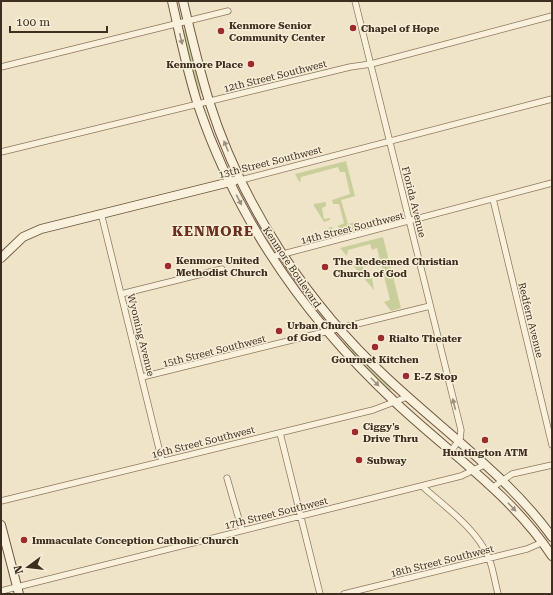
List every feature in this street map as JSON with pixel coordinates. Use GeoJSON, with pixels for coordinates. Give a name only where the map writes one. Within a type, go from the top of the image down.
{"type":"FeatureCollection","features":[{"type":"Feature","properties":{"kind":"main road","name":"Kenmore Boulevard"},"geometry":{"type":"LineString","coordinates":[[172,1],[198,104],[210,138],[230,182],[272,257],[304,304],[328,332],[395,402],[514,508],[543,542],[552,556]]}},
{"type":"Feature","properties":{"kind":"main road","name":"Kenmore Boulevard"},"geometry":{"type":"LineString","coordinates":[[182,1],[209,101],[241,180],[283,254],[308,290],[340,329],[407,397],[502,481],[523,502],[552,537]]}},
{"type":"Feature","properties":{"kind":"main road","name":"13th Street Southwest"},"geometry":{"type":"LineString","coordinates":[[1,258],[30,233],[241,180]]}},
{"type":"Feature","properties":{"kind":"main road"},"geometry":{"type":"LineString","coordinates":[[1,524],[18,590]]}},
{"type":"Feature","properties":{"kind":"street","name":"Florida Avenue"},"geometry":{"type":"LineString","coordinates":[[355,1],[461,430],[458,442]]}},
{"type":"Feature","properties":{"kind":"street"},"geometry":{"type":"LineString","coordinates":[[1,67],[228,11]]}},
{"type":"Feature","properties":{"kind":"street","name":"12th Street Southwest"},"geometry":{"type":"LineString","coordinates":[[1,152],[350,67],[371,64],[552,16]]}},
{"type":"Feature","properties":{"kind":"street","name":"13th Street Southwest"},"geometry":{"type":"LineString","coordinates":[[241,180],[552,99]]}},
{"type":"Feature","properties":{"kind":"street","name":"14th Street Southwest"},"geometry":{"type":"LineString","coordinates":[[272,257],[410,222],[552,183]]}},
{"type":"Feature","properties":{"kind":"street","name":"Redfern Avenue"},"geometry":{"type":"LineString","coordinates":[[492,199],[552,445]]}},
{"type":"Feature","properties":{"kind":"street","name":"Wyoming Avenue"},"geometry":{"type":"LineString","coordinates":[[101,214],[162,461]]}},
{"type":"Feature","properties":{"kind":"street"},"geometry":{"type":"LineString","coordinates":[[121,294],[222,269]]}},
{"type":"Feature","properties":{"kind":"street","name":"15th Street Southwest"},"geometry":{"type":"LineString","coordinates":[[142,378],[430,306]]}},
{"type":"Feature","properties":{"kind":"street","name":"16th Street Southwest"},"geometry":{"type":"LineString","coordinates":[[1,501],[373,410],[407,397]]}},
{"type":"Feature","properties":{"kind":"street"},"geometry":{"type":"LineString","coordinates":[[280,433],[320,594]]}},
{"type":"Feature","properties":{"kind":"street"},"geometry":{"type":"LineString","coordinates":[[451,451],[458,442]]}},
{"type":"Feature","properties":{"kind":"street"},"geometry":{"type":"LineString","coordinates":[[492,488],[512,474],[552,464]]}},
{"type":"Feature","properties":{"kind":"street","name":"17th Street Southwest"},"geometry":{"type":"LineString","coordinates":[[1,591],[18,590],[242,530],[461,476],[484,465]]}},
{"type":"Feature","properties":{"kind":"street"},"geometry":{"type":"LineString","coordinates":[[227,478],[242,530]]}},
{"type":"Feature","properties":{"kind":"street"},"geometry":{"type":"LineString","coordinates":[[422,486],[461,521],[478,540],[489,558],[498,594]]}},
{"type":"Feature","properties":{"kind":"street","name":"18th Street Southwest"},"geometry":{"type":"LineString","coordinates":[[344,594],[527,549],[543,542]]}},
{"type":"Feature","properties":{"kind":"green space"},"geometry":{"type":"Polygon","coordinates":[[[185,30],[200,88],[201,95],[182,31],[185,30]]]}},
{"type":"Feature","properties":{"kind":"green space"},"geometry":{"type":"Polygon","coordinates":[[[346,161],[355,196],[341,200],[348,224],[356,222],[359,230],[333,237],[328,228],[332,227],[334,232],[339,231],[338,226],[344,223],[339,204],[333,204],[332,200],[350,194],[345,172],[340,172],[338,167],[301,177],[300,183],[295,174],[346,161]]]}},
{"type":"Feature","properties":{"kind":"green space"},"geometry":{"type":"Polygon","coordinates":[[[326,202],[326,206],[322,208],[324,219],[330,218],[330,220],[324,222],[314,204],[326,202]]]}},
{"type":"Feature","properties":{"kind":"green space"},"geometry":{"type":"Polygon","coordinates":[[[383,237],[401,308],[391,311],[384,302],[390,300],[377,248],[372,250],[370,244],[348,250],[347,256],[340,248],[383,237]]]}},
{"type":"Feature","properties":{"kind":"green space"},"geometry":{"type":"Polygon","coordinates":[[[367,259],[362,262],[366,279],[372,278],[374,290],[351,263],[354,261],[356,266],[361,264],[361,260],[367,259]]]}},
{"type":"Feature","properties":{"kind":"green space"},"geometry":{"type":"Polygon","coordinates":[[[344,342],[391,389],[390,391],[343,344],[344,342]]]}},
{"type":"Feature","properties":{"kind":"place","name":"Chapel of Hope"},"geometry":{"type":"Point","coordinates":[353,28]}},
{"type":"Feature","properties":{"kind":"place","name":"Kenmore Senior Community Center"},"geometry":{"type":"Point","coordinates":[221,31]}},
{"type":"Feature","properties":{"kind":"place","name":"Kenmore Place"},"geometry":{"type":"Point","coordinates":[251,64]}},
{"type":"Feature","properties":{"kind":"place","name":"Kenmore United Methodist Church"},"geometry":{"type":"Point","coordinates":[168,266]}},
{"type":"Feature","properties":{"kind":"place","name":"The Redeemed Christian Church of God"},"geometry":{"type":"Point","coordinates":[325,267]}},
{"type":"Feature","properties":{"kind":"place","name":"Urban Church of God"},"geometry":{"type":"Point","coordinates":[279,331]}},
{"type":"Feature","properties":{"kind":"place","name":"Rialto Theater"},"geometry":{"type":"Point","coordinates":[381,338]}},
{"type":"Feature","properties":{"kind":"place","name":"Gourmet Kitchen"},"geometry":{"type":"Point","coordinates":[375,347]}},
{"type":"Feature","properties":{"kind":"place","name":"E-Z Stop"},"geometry":{"type":"Point","coordinates":[406,376]}},
{"type":"Feature","properties":{"kind":"place","name":"Ciggy's Drive Thru"},"geometry":{"type":"Point","coordinates":[355,432]}},
{"type":"Feature","properties":{"kind":"place","name":"Huntington ATM"},"geometry":{"type":"Point","coordinates":[485,440]}},
{"type":"Feature","properties":{"kind":"place","name":"Subway"},"geometry":{"type":"Point","coordinates":[359,460]}},
{"type":"Feature","properties":{"kind":"place","name":"Immaculate Conception Catholic Church"},"geometry":{"type":"Point","coordinates":[24,540]}},
{"type":"Feature","properties":{"kind":"district","name":"KENMORE"},"geometry":{"type":"Point","coordinates":[213,231]}}]}
